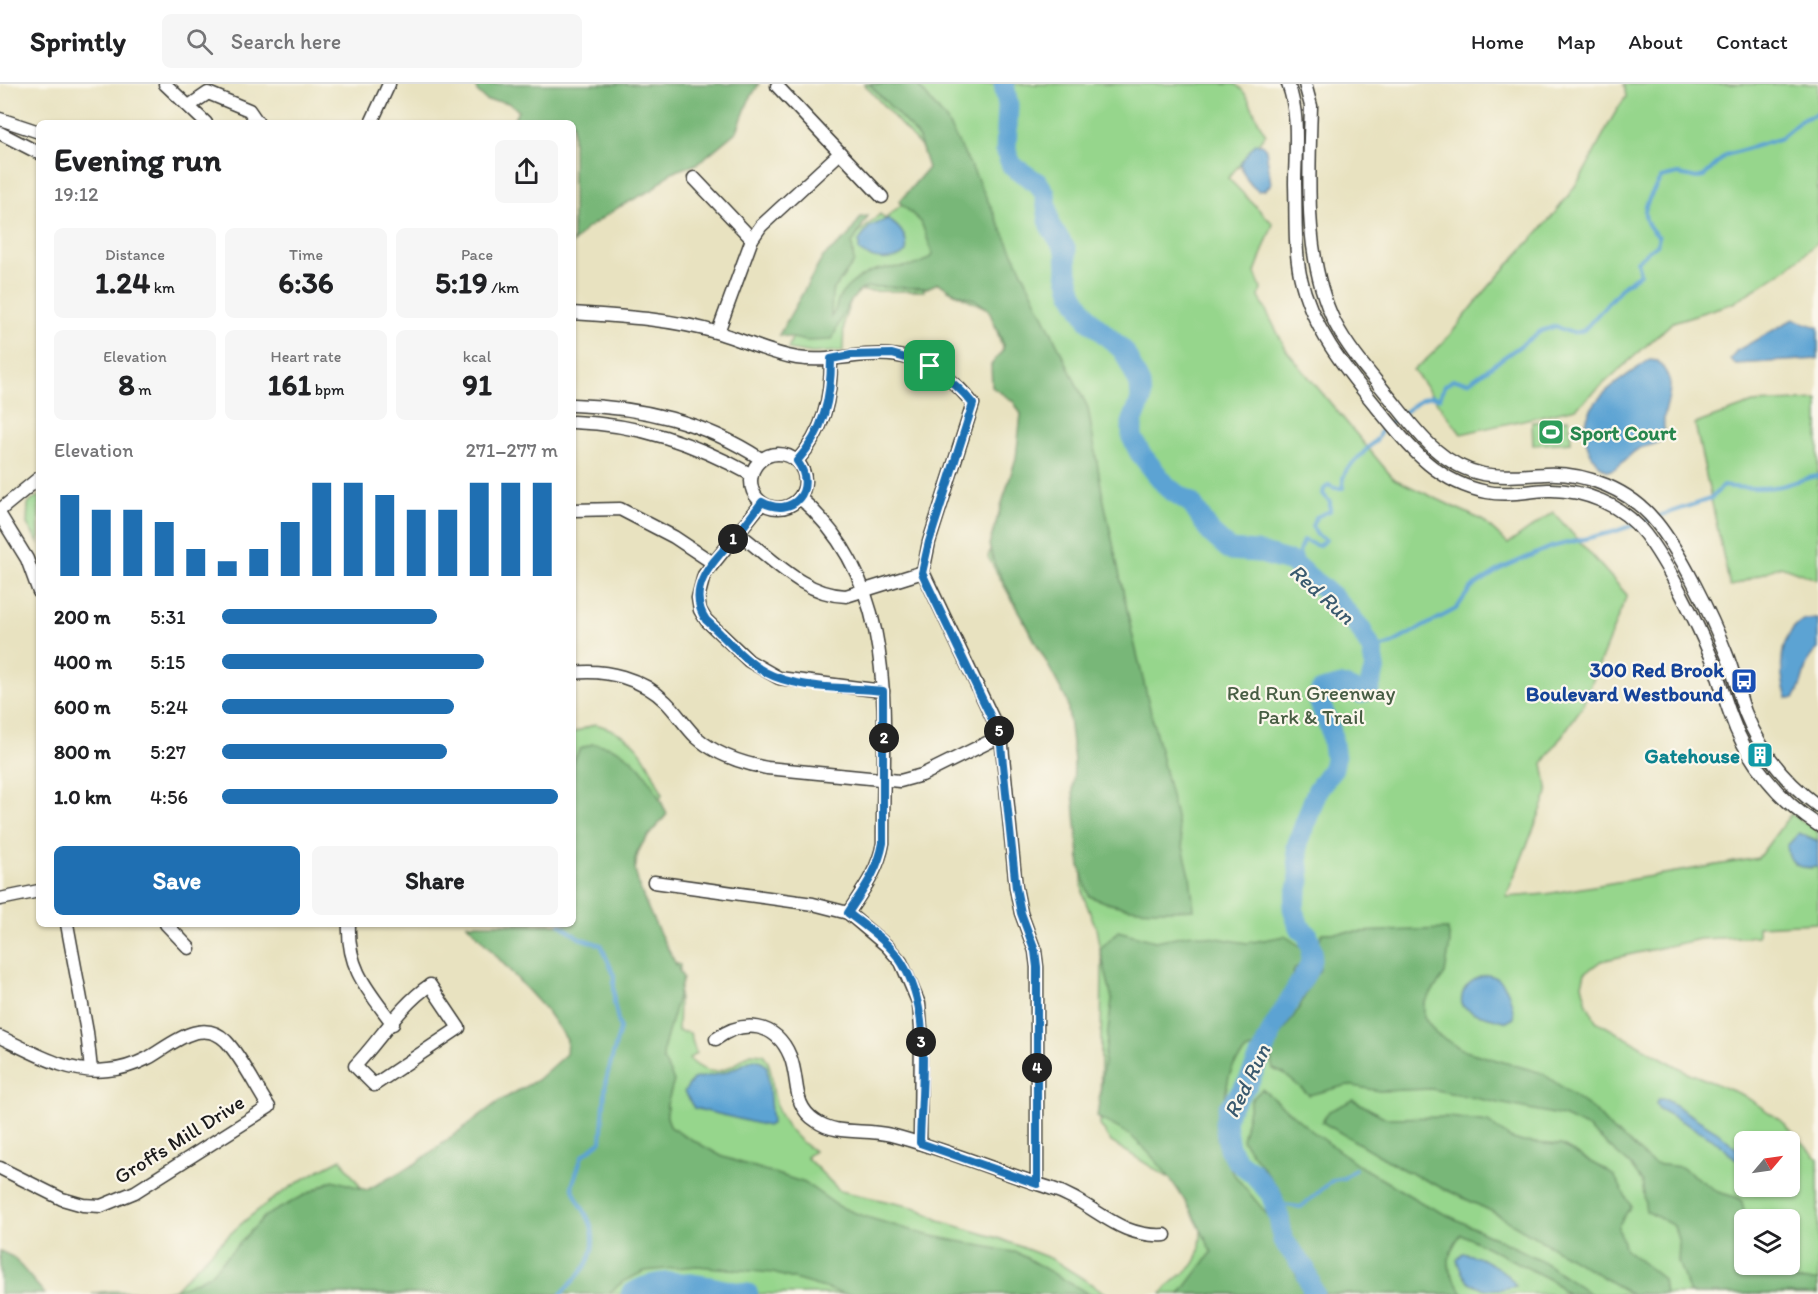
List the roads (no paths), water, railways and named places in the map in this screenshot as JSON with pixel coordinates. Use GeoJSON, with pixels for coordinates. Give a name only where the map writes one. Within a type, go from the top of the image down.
{"type":"FeatureCollection","features":[{"type":"Feature","properties":{"kind":"street"},"geometry":{"type":"LineString","coordinates":[[165,84],[203,120]]}},
{"type":"Feature","properties":{"kind":"street"},"geometry":{"type":"LineString","coordinates":[[372,120],[389,84]]}},
{"type":"Feature","properties":{"kind":"street"},"geometry":{"type":"LineString","coordinates":[[1288,84],[1294,108],[1296,248],[1304,292],[1331,349],[1411,449],[1446,477],[1476,490],[1508,494],[1567,491],[1589,496],[1612,506],[1643,530],[1654,546],[1702,638],[1731,718],[1749,754],[1784,799],[1818,825]]}},
{"type":"Feature","properties":{"kind":"street"},"geometry":{"type":"LineString","coordinates":[[1305,84],[1311,106],[1312,248],[1320,286],[1344,340],[1423,438],[1444,457],[1481,473],[1508,477],[1572,475],[1597,481],[1628,497],[1656,521],[1668,538],[1717,631],[1745,712],[1762,747],[1786,778],[1818,806]]}},
{"type":"Feature","properties":{"kind":"street"},"geometry":{"type":"LineString","coordinates":[[777,86],[882,197]]}},
{"type":"Feature","properties":{"kind":"street"},"geometry":{"type":"LineString","coordinates":[[189,106],[208,93],[249,110],[256,120]]}},
{"type":"Feature","properties":{"kind":"street"},"geometry":{"type":"LineString","coordinates":[[0,119],[36,131]]}},
{"type":"Feature","properties":{"kind":"street"},"geometry":{"type":"LineString","coordinates":[[0,133],[36,151]]}},
{"type":"Feature","properties":{"kind":"street"},"geometry":{"type":"LineString","coordinates":[[718,332],[752,239],[761,226],[840,153]]}},
{"type":"Feature","properties":{"kind":"street"},"geometry":{"type":"LineString","coordinates":[[694,178],[752,239]]}},
{"type":"Feature","properties":{"kind":"street"},"geometry":{"type":"LineString","coordinates":[[576,313],[616,315],[718,332],[776,353],[800,358],[831,359],[892,354],[913,359],[946,376],[973,404],[929,542],[922,573],[1000,736],[1016,888],[1021,913],[1035,951],[1037,967],[1037,1184]]}},
{"type":"Feature","properties":{"kind":"street"},"geometry":{"type":"LineString","coordinates":[[797,461],[809,447],[825,413],[831,390],[831,359]]}},
{"type":"Feature","properties":{"kind":"street"},"geometry":{"type":"LineString","coordinates":[[576,405],[610,406],[677,418],[740,445],[761,459]]}},
{"type":"Feature","properties":{"kind":"street"},"geometry":{"type":"LineString","coordinates":[[576,422],[607,423],[670,437],[708,451],[752,474]]}},
{"type":"Feature","properties":{"kind":"street"},"geometry":{"type":"LineString","coordinates":[[778,453],[797,461],[803,469],[806,481],[800,498],[789,506],[780,508],[762,502],[752,490],[752,474],[761,459],[778,453]]}},
{"type":"Feature","properties":{"kind":"street"},"geometry":{"type":"LineString","coordinates":[[0,510],[36,480]]}},
{"type":"Feature","properties":{"kind":"street"},"geometry":{"type":"LineString","coordinates":[[800,498],[838,539],[866,590],[878,644],[883,691],[883,843],[879,861],[871,879],[848,913]]}},
{"type":"Feature","properties":{"kind":"street"},"geometry":{"type":"LineString","coordinates":[[762,502],[713,563],[699,586],[700,610],[706,620],[763,671],[779,678],[883,691]]}},
{"type":"Feature","properties":{"kind":"street"},"geometry":{"type":"LineString","coordinates":[[576,510],[620,509],[674,537],[713,563]]}},
{"type":"Feature","properties":{"kind":"street"},"geometry":{"type":"LineString","coordinates":[[0,515],[27,560],[36,584]]}},
{"type":"Feature","properties":{"kind":"street"},"geometry":{"type":"LineString","coordinates":[[738,533],[808,586],[836,596],[846,596],[922,573]]}},
{"type":"Feature","properties":{"kind":"street"},"geometry":{"type":"LineString","coordinates":[[576,673],[604,672],[639,683],[666,703],[698,738],[716,751],[746,764],[883,780],[911,779],[1000,736]]}},
{"type":"Feature","properties":{"kind":"street"},"geometry":{"type":"LineString","coordinates":[[654,882],[813,904],[848,913],[887,946],[901,962],[919,1004],[921,1028],[920,1143]]}},
{"type":"Feature","properties":{"kind":"street"},"geometry":{"type":"LineString","coordinates":[[0,899],[36,892]]}},
{"type":"Feature","properties":{"kind":"street"},"geometry":{"type":"LineString","coordinates":[[68,927],[87,1032],[91,1070]]}},
{"type":"Feature","properties":{"kind":"street"},"geometry":{"type":"LineString","coordinates":[[169,927],[189,948]]}},
{"type":"Feature","properties":{"kind":"street"},"geometry":{"type":"LineString","coordinates":[[349,927],[351,960],[359,977],[393,1024]]}},
{"type":"Feature","properties":{"kind":"street"},"geometry":{"type":"LineString","coordinates":[[430,985],[459,1028],[374,1085],[355,1066],[393,1024],[411,997],[430,985]]}},
{"type":"Feature","properties":{"kind":"street"},"geometry":{"type":"LineString","coordinates":[[716,1039],[726,1031],[748,1025],[771,1032],[789,1054],[798,1102],[814,1120],[826,1127],[888,1134],[920,1143],[1073,1197],[1135,1234],[1165,1235]]}},
{"type":"Feature","properties":{"kind":"street","name":"Groffs Mill Drive"},"geometry":{"type":"LineString","coordinates":[[0,1036],[63,1066],[108,1070],[136,1064],[184,1035],[204,1032],[225,1039],[269,1107],[135,1192],[101,1206],[83,1205],[62,1199],[0,1168]]}},
{"type":"Feature","properties":{"kind":"water"},"geometry":{"type":"Polygon","coordinates":[[[1255,144],[1262,144],[1266,149],[1271,184],[1265,190],[1258,191],[1246,179],[1240,163],[1255,144]]]}},
{"type":"Feature","properties":{"kind":"water"},"geometry":{"type":"Polygon","coordinates":[[[887,219],[902,232],[907,247],[906,252],[895,258],[877,259],[859,251],[859,241],[869,227],[887,219]]]}},
{"type":"Feature","properties":{"kind":"water"},"geometry":{"type":"Polygon","coordinates":[[[1793,319],[1818,327],[1818,359],[1736,364],[1730,360],[1736,351],[1793,319]]]}},
{"type":"Feature","properties":{"kind":"water"},"geometry":{"type":"Polygon","coordinates":[[[1649,360],[1658,361],[1670,383],[1663,437],[1655,444],[1638,449],[1617,467],[1608,471],[1601,467],[1591,455],[1585,432],[1587,418],[1593,406],[1602,396],[1649,360]]]}},
{"type":"Feature","properties":{"kind":"water"},"geometry":{"type":"Polygon","coordinates":[[[1805,619],[1818,619],[1818,649],[1809,660],[1798,692],[1794,698],[1787,698],[1782,677],[1782,654],[1790,634],[1796,625],[1805,619]]]}},
{"type":"Feature","properties":{"kind":"water"},"geometry":{"type":"Polygon","coordinates":[[[1799,833],[1818,841],[1818,867],[1800,867],[1790,858],[1787,846],[1799,833]]]}},
{"type":"Feature","properties":{"kind":"water"},"geometry":{"type":"Polygon","coordinates":[[[1488,975],[1500,981],[1508,991],[1514,1018],[1507,1022],[1474,1013],[1462,1006],[1463,994],[1468,985],[1488,975]]]}},
{"type":"Feature","properties":{"kind":"water"},"geometry":{"type":"Polygon","coordinates":[[[754,1059],[761,1061],[767,1067],[772,1123],[767,1126],[694,1108],[684,1092],[693,1079],[724,1073],[754,1059]]]}},
{"type":"Feature","properties":{"kind":"water"},"geometry":{"type":"Polygon","coordinates":[[[1658,1099],[1665,1099],[1718,1132],[1734,1146],[1734,1157],[1712,1138],[1659,1109],[1656,1103],[1658,1099]]]}},
{"type":"Feature","properties":{"kind":"water"},"geometry":{"type":"Polygon","coordinates":[[[1463,1253],[1493,1265],[1507,1275],[1516,1286],[1496,1290],[1472,1284],[1461,1270],[1457,1260],[1463,1253]]]}},
{"type":"Feature","properties":{"kind":"waterway","name":"Red Run"},"geometry":{"type":"LineString","coordinates":[[1004,84],[1008,105],[1006,151],[1012,166],[1038,183],[1045,194],[1050,226],[1066,250],[1067,273],[1073,294],[1089,320],[1124,351],[1140,385],[1141,400],[1132,423],[1132,437],[1140,453],[1168,488],[1191,503],[1211,533],[1230,550],[1257,552],[1291,562],[1335,599],[1360,628],[1372,650],[1375,667],[1369,689],[1361,693],[1342,686],[1321,691],[1318,698],[1331,731],[1335,758],[1333,768],[1317,791],[1297,846],[1300,881],[1293,908],[1299,927],[1308,935],[1312,950],[1310,966],[1274,1027],[1248,1083],[1228,1109],[1225,1123],[1229,1148],[1237,1161],[1252,1172],[1271,1194],[1283,1240],[1305,1269],[1314,1294]]}},
{"type":"Feature","properties":{"kind":"waterway"},"geometry":{"type":"LineString","coordinates":[[1298,568],[1302,562],[1299,552],[1303,540],[1318,546],[1326,540],[1317,535],[1312,526],[1316,517],[1330,511],[1330,502],[1323,494],[1324,489],[1329,485],[1334,488],[1343,488],[1343,478],[1347,469],[1377,439],[1382,429],[1420,400],[1431,396],[1440,398],[1444,386],[1453,380],[1469,382],[1541,331],[1556,326],[1570,332],[1584,330],[1624,285],[1640,274],[1637,261],[1657,244],[1659,237],[1647,222],[1645,209],[1661,178],[1678,174],[1697,178],[1704,176],[1726,155],[1779,139],[1803,119],[1818,114]]}},
{"type":"Feature","properties":{"kind":"waterway"},"geometry":{"type":"LineString","coordinates":[[1656,517],[1710,499],[1723,486],[1775,487],[1818,476]]}},
{"type":"Feature","properties":{"kind":"waterway"},"geometry":{"type":"LineString","coordinates":[[1372,650],[1389,645],[1456,609],[1471,588],[1502,568],[1551,547],[1613,532],[1649,520]]}},
{"type":"Feature","properties":{"kind":"waterway"},"geometry":{"type":"LineString","coordinates":[[561,1294],[586,1266],[592,1250],[592,1229],[572,1186],[582,1156],[601,1141],[606,1080],[620,1029],[614,1003],[614,975],[601,945],[579,938],[564,927]]}},
{"type":"Feature","properties":{"kind":"waterway"},"geometry":{"type":"LineString","coordinates":[[1275,1204],[1301,1207],[1333,1180],[1344,1178],[1355,1169]]}},
{"type":"Feature","properties":{"kind":"waterway","name":"Red Run"},"geometry":{"type":"LineString","coordinates":[[631,1294],[645,1287],[674,1283],[748,1294]]}},
{"type":"Feature","properties":{"kind":"place","name":"Sport Court"},"geometry":{"type":"Point","coordinates":[1551,432]}},
{"type":"Feature","properties":{"kind":"place","name":"300 Red Brook Boulevard Westbound"},"geometry":{"type":"Point","coordinates":[1744,681]}},
{"type":"Feature","properties":{"kind":"place","name":"Gatehouse"},"geometry":{"type":"Point","coordinates":[1760,755]}},
{"type":"Feature","properties":{"kind":"park label","name":"Red Run Greenway Park & Trail"},"geometry":{"type":"Point","coordinates":[1311,704]}}]}
